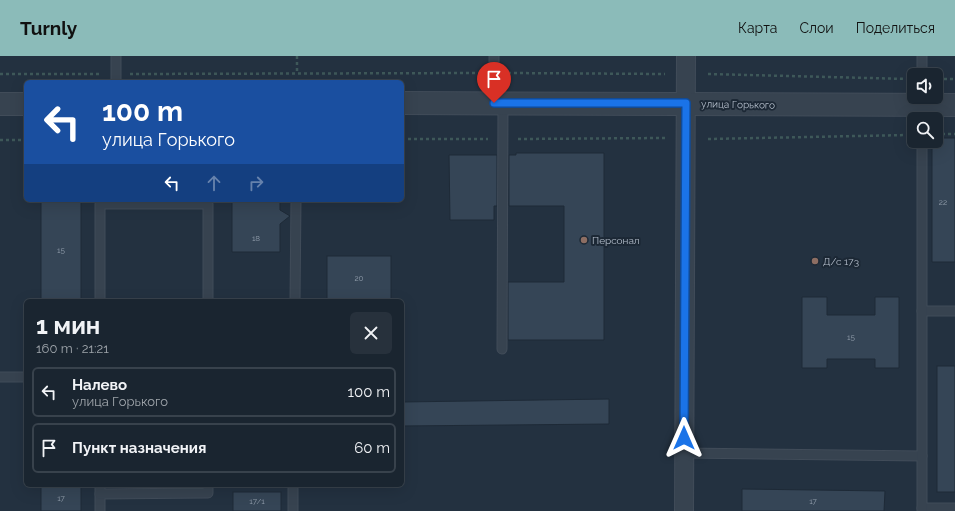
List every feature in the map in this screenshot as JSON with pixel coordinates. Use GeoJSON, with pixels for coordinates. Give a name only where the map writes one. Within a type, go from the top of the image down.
{"type":"FeatureCollection","features":[{"type":"Feature","properties":{"kind":"street"},"geometry":{"type":"LineString","coordinates":[[684,511],[686,56]]}},
{"type":"Feature","properties":{"kind":"street","name":"улица Горького"},"geometry":{"type":"LineString","coordinates":[[404,103],[686,103],[922,107],[955,105]]}},
{"type":"Feature","properties":{"kind":"street"},"geometry":{"type":"LineString","coordinates":[[0,104],[24,104]]}},
{"type":"Feature","properties":{"kind":"lane"},"geometry":{"type":"LineString","coordinates":[[116,56],[116,78]]}},
{"type":"Feature","properties":{"kind":"lane"},"geometry":{"type":"LineString","coordinates":[[494,56],[494,73],[503,139],[502,349]]}},
{"type":"Feature","properties":{"kind":"lane"},"geometry":{"type":"LineString","coordinates":[[922,56],[922,68]]}},
{"type":"Feature","properties":{"kind":"lane"},"geometry":{"type":"LineString","coordinates":[[922,148],[922,510],[955,508]]}},
{"type":"Feature","properties":{"kind":"lane"},"geometry":{"type":"LineString","coordinates":[[100,299],[100,204],[115,202],[208,204],[208,299]]}},
{"type":"Feature","properties":{"kind":"lane"},"geometry":{"type":"LineString","coordinates":[[295,299],[296,202]]}},
{"type":"Feature","properties":{"kind":"lane"},"geometry":{"type":"LineString","coordinates":[[922,311],[955,311]]}},
{"type":"Feature","properties":{"kind":"lane"},"geometry":{"type":"LineString","coordinates":[[0,377],[24,377]]}},
{"type":"Feature","properties":{"kind":"lane"},"geometry":{"type":"LineString","coordinates":[[684,453],[922,456]]}},
{"type":"Feature","properties":{"kind":"lane"},"geometry":{"type":"LineString","coordinates":[[100,511],[100,489],[208,493],[208,487]]}},
{"type":"Feature","properties":{"kind":"lane"},"geometry":{"type":"LineString","coordinates":[[293,511],[294,487]]}},
{"type":"Feature","properties":{"kind":"path"},"geometry":{"type":"LineString","coordinates":[[297,56],[297,74]]}},
{"type":"Feature","properties":{"kind":"path"},"geometry":{"type":"LineString","coordinates":[[0,74],[116,78],[297,74],[669,74]]}},
{"type":"Feature","properties":{"kind":"path"},"geometry":{"type":"LineString","coordinates":[[708,74],[907,79]]}},
{"type":"Feature","properties":{"kind":"path"},"geometry":{"type":"LineString","coordinates":[[943,79],[955,79]]}},
{"type":"Feature","properties":{"kind":"path"},"geometry":{"type":"LineString","coordinates":[[943,134],[955,134]]}},
{"type":"Feature","properties":{"kind":"path"},"geometry":{"type":"LineString","coordinates":[[708,139],[907,135]]}},
{"type":"Feature","properties":{"kind":"path"},"geometry":{"type":"LineString","coordinates":[[404,139],[668,138]]}},
{"type":"Feature","properties":{"kind":"path"},"geometry":{"type":"LineString","coordinates":[[0,140],[24,140]]}},
{"type":"Feature","properties":{"kind":"building"},"geometry":{"type":"Polygon","coordinates":[[[943,138],[955,138],[955,262],[932,262],[932,148],[943,148],[943,138]]]}},
{"type":"Feature","properties":{"kind":"building"},"geometry":{"type":"Polygon","coordinates":[[[516,153],[604,153],[604,340],[508,340],[508,282],[564,282],[564,206],[509,206],[509,155],[516,155],[516,153]]]}},
{"type":"Feature","properties":{"kind":"building"},"geometry":{"type":"Polygon","coordinates":[[[449,155],[497,155],[497,206],[494,206],[494,220],[450,220],[449,155]]]}},
{"type":"Feature","properties":{"kind":"building"},"geometry":{"type":"Polygon","coordinates":[[[41,202],[81,202],[81,299],[41,299],[41,202]]]}},
{"type":"Feature","properties":{"kind":"building"},"geometry":{"type":"Polygon","coordinates":[[[232,202],[280,202],[280,210],[290,216],[280,224],[280,252],[232,252],[232,202]]]}},
{"type":"Feature","properties":{"kind":"building"},"geometry":{"type":"Polygon","coordinates":[[[327,256],[391,256],[391,299],[327,299],[327,256]]]}},
{"type":"Feature","properties":{"kind":"building","name":"Д/с 173"},"geometry":{"type":"Polygon","coordinates":[[[802,297],[827,297],[827,315],[875,315],[875,297],[899,297],[899,368],[875,368],[875,359],[827,359],[827,368],[802,368],[802,297]]]}},
{"type":"Feature","properties":{"kind":"building"},"geometry":{"type":"Polygon","coordinates":[[[937,366],[955,366],[955,492],[937,492],[937,366]]]}},
{"type":"Feature","properties":{"kind":"building"},"geometry":{"type":"Polygon","coordinates":[[[609,399],[609,424],[404,426],[404,402],[609,399]]]}},
{"type":"Feature","properties":{"kind":"building"},"geometry":{"type":"Polygon","coordinates":[[[41,487],[81,487],[81,511],[41,511],[41,487]]]}},
{"type":"Feature","properties":{"kind":"building"},"geometry":{"type":"Polygon","coordinates":[[[742,489],[885,491],[884,511],[742,511],[742,489]]]}},
{"type":"Feature","properties":{"kind":"building"},"geometry":{"type":"Polygon","coordinates":[[[233,492],[281,492],[281,511],[233,511],[233,492]]]}},
{"type":"Feature","properties":{"kind":"place","name":"Персонал"},"geometry":{"type":"Point","coordinates":[584,240]}},
{"type":"Feature","properties":{"kind":"place","name":"Д/с 173"},"geometry":{"type":"Point","coordinates":[815,261]}},
{"type":"Feature","properties":{"kind":"route"},"geometry":{"type":"LineString","coordinates":[[494,103],[686,103],[684,438]]}}]}
